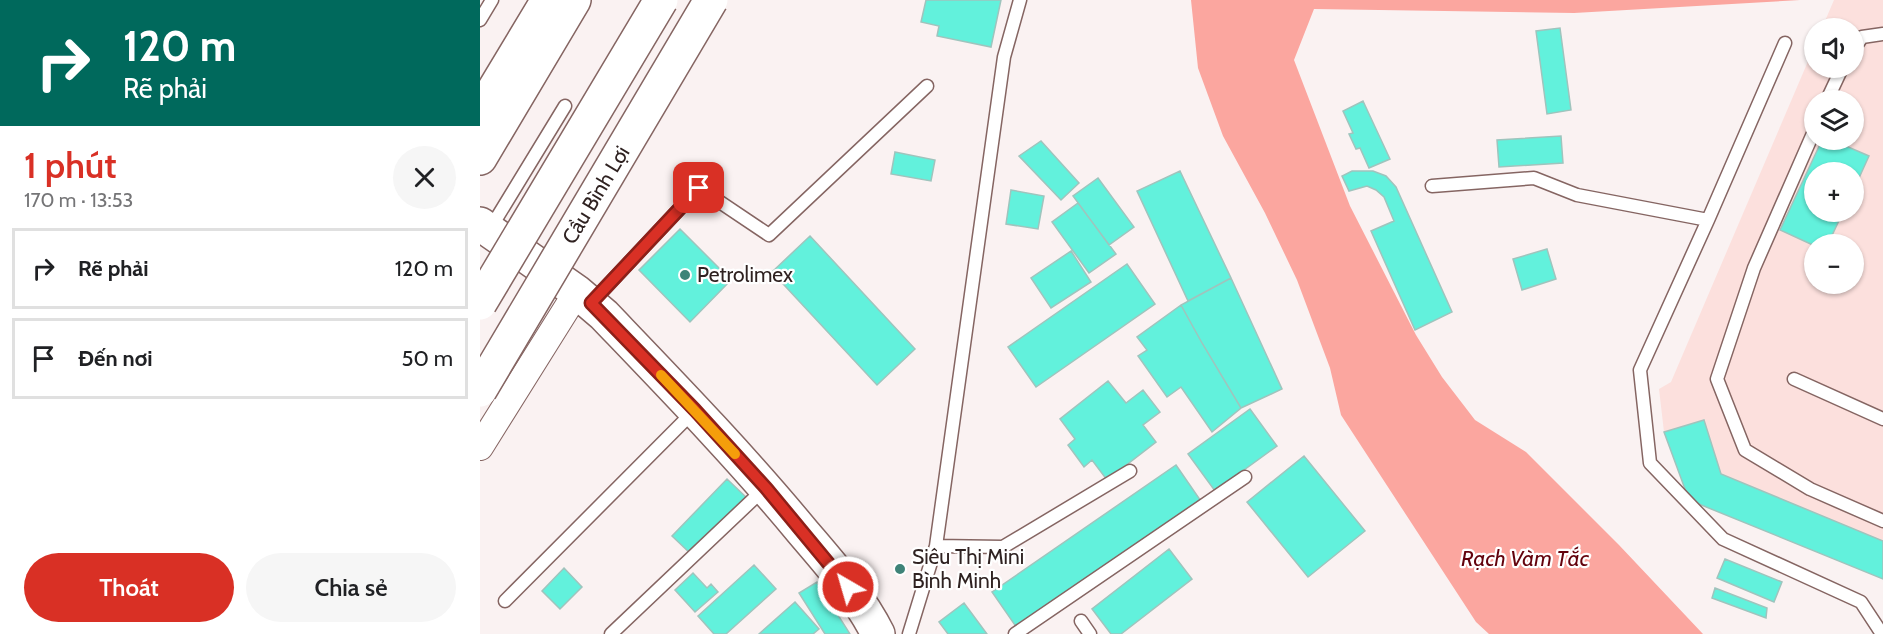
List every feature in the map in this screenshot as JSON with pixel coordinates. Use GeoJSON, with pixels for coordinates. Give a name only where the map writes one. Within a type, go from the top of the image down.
{"type":"FeatureCollection","features":[{"type":"Feature","properties":{"kind":"main road"},"geometry":{"type":"LineString","coordinates":[[480,74],[524,0]]}},
{"type":"Feature","properties":{"kind":"main road"},"geometry":{"type":"LineString","coordinates":[[480,113],[548,0]]}},
{"type":"Feature","properties":{"kind":"main road"},"geometry":{"type":"LineString","coordinates":[[480,158],[574,0]]}},
{"type":"Feature","properties":{"kind":"main road"},"geometry":{"type":"LineString","coordinates":[[480,303],[661,0]]}},
{"type":"Feature","properties":{"kind":"main road","name":"Cầu Bình Lợi"},"geometry":{"type":"LineString","coordinates":[[480,362],[693,0]]}},
{"type":"Feature","properties":{"kind":"main road","name":"Cầu Bình Lợi"},"geometry":{"type":"LineString","coordinates":[[480,390],[711,0]]}},
{"type":"Feature","properties":{"kind":"main road"},"geometry":{"type":"LineString","coordinates":[[485,227],[584,297],[695,410],[766,488],[838,573],[858,600],[878,634]]}},
{"type":"Feature","properties":{"kind":"street"},"geometry":{"type":"LineString","coordinates":[[480,447],[584,297]]}},
{"type":"Feature","properties":{"kind":"lane"},"geometry":{"type":"LineString","coordinates":[[480,20],[492,0]]}},
{"type":"Feature","properties":{"kind":"lane"},"geometry":{"type":"LineString","coordinates":[[909,634],[936,546],[1004,57],[1020,0]]}},
{"type":"Feature","properties":{"kind":"lane"},"geometry":{"type":"LineString","coordinates":[[1864,37],[1883,34]]}},
{"type":"Feature","properties":{"kind":"lane"},"geometry":{"type":"LineString","coordinates":[[1785,43],[1640,370],[1650,463],[1723,539],[1861,602],[1882,634]]}},
{"type":"Feature","properties":{"kind":"lane"},"geometry":{"type":"LineString","coordinates":[[584,297],[699,188],[769,235],[927,86]]}},
{"type":"Feature","properties":{"kind":"lane"},"geometry":{"type":"LineString","coordinates":[[485,227],[565,106]]}},
{"type":"Feature","properties":{"kind":"lane"},"geometry":{"type":"LineString","coordinates":[[1806,150],[1754,268],[1717,379],[1745,450],[1810,489],[1883,522]]}},
{"type":"Feature","properties":{"kind":"lane"},"geometry":{"type":"LineString","coordinates":[[1432,186],[1534,178],[1576,195],[1708,220]]}},
{"type":"Feature","properties":{"kind":"lane"},"geometry":{"type":"LineString","coordinates":[[1794,379],[1883,419]]}},
{"type":"Feature","properties":{"kind":"lane"},"geometry":{"type":"LineString","coordinates":[[505,601],[695,410]]}},
{"type":"Feature","properties":{"kind":"lane"},"geometry":{"type":"LineString","coordinates":[[936,546],[1003,547],[1130,471]]}},
{"type":"Feature","properties":{"kind":"lane"},"geometry":{"type":"LineString","coordinates":[[1015,634],[1245,477]]}},
{"type":"Feature","properties":{"kind":"lane"},"geometry":{"type":"LineString","coordinates":[[611,634],[766,488]]}},
{"type":"Feature","properties":{"kind":"lane"},"geometry":{"type":"LineString","coordinates":[[1081,621],[1090,634]]}},
{"type":"Feature","properties":{"kind":"shaded area"},"geometry":{"type":"Polygon","coordinates":[[[1834,0],[1883,0],[1883,579],[1689,500],[1664,432],[1659,389],[1671,382],[1804,71],[1804,78],[1864,78],[1864,18],[1826,18],[1834,0]]]}},
{"type":"Feature","properties":{"kind":"water","name":"Rạch Vàm Tắc"},"geometry":{"type":"Polygon","coordinates":[[[1191,0],[1800,0],[1574,13],[1314,9],[1294,60],[1350,206],[1416,335],[1442,377],[1475,420],[1526,452],[1619,545],[1703,634],[1489,634],[1476,622],[1341,415],[1330,368],[1297,280],[1265,213],[1223,136],[1198,68],[1191,0]]]}},
{"type":"Feature","properties":{"kind":"building"},"geometry":{"type":"Polygon","coordinates":[[[926,0],[1001,0],[991,47],[937,36],[939,26],[921,22],[926,0]]]}},
{"type":"Feature","properties":{"kind":"building"},"geometry":{"type":"Polygon","coordinates":[[[1560,28],[1571,110],[1547,114],[1536,31],[1560,28]]]}},
{"type":"Feature","properties":{"kind":"building"},"geometry":{"type":"Polygon","coordinates":[[[1363,101],[1390,159],[1369,168],[1360,148],[1356,149],[1349,134],[1353,133],[1343,111],[1363,101]]]}},
{"type":"Feature","properties":{"kind":"building"},"geometry":{"type":"Polygon","coordinates":[[[1561,136],[1563,163],[1499,167],[1497,140],[1561,136]]]}},
{"type":"Feature","properties":{"kind":"building"},"geometry":{"type":"Polygon","coordinates":[[[1041,141],[1079,183],[1061,200],[1019,156],[1041,141]]]}},
{"type":"Feature","properties":{"kind":"building"},"geometry":{"type":"Polygon","coordinates":[[[1817,150],[1855,150],[1869,156],[1864,167],[1864,162],[1812,162],[1817,150]]]}},
{"type":"Feature","properties":{"kind":"building"},"geometry":{"type":"Polygon","coordinates":[[[895,152],[935,160],[931,181],[891,174],[895,152]]]}},
{"type":"Feature","properties":{"kind":"building"},"geometry":{"type":"Polygon","coordinates":[[[1180,171],[1231,278],[1188,301],[1137,191],[1180,171]]]}},
{"type":"Feature","properties":{"kind":"building"},"geometry":{"type":"Polygon","coordinates":[[[1352,171],[1373,171],[1386,176],[1396,187],[1452,312],[1415,330],[1371,231],[1394,221],[1384,197],[1376,190],[1367,186],[1349,191],[1342,176],[1352,171]]]}},
{"type":"Feature","properties":{"kind":"building"},"geometry":{"type":"Polygon","coordinates":[[[1098,178],[1134,227],[1109,245],[1073,196],[1098,178]]]}},
{"type":"Feature","properties":{"kind":"building"},"geometry":{"type":"Polygon","coordinates":[[[1804,179],[1804,222],[1838,222],[1833,234],[1804,234],[1804,241],[1780,230],[1804,179]]]}},
{"type":"Feature","properties":{"kind":"building"},"geometry":{"type":"Polygon","coordinates":[[[1011,190],[1044,196],[1038,229],[1006,224],[1011,190]]]}},
{"type":"Feature","properties":{"kind":"building"},"geometry":{"type":"Polygon","coordinates":[[[1078,203],[1116,254],[1089,273],[1052,222],[1078,203]]]}},
{"type":"Feature","properties":{"kind":"building","name":"Petrolimex"},"geometry":{"type":"Polygon","coordinates":[[[680,229],[731,280],[690,322],[639,270],[680,229]]]}},
{"type":"Feature","properties":{"kind":"building"},"geometry":{"type":"Polygon","coordinates":[[[810,236],[915,349],[877,385],[772,272],[810,236]]]}},
{"type":"Feature","properties":{"kind":"building"},"geometry":{"type":"Polygon","coordinates":[[[1547,249],[1556,279],[1522,290],[1513,259],[1547,249]]]}},
{"type":"Feature","properties":{"kind":"building"},"geometry":{"type":"Polygon","coordinates":[[[1071,251],[1091,282],[1051,308],[1031,278],[1071,251]]]}},
{"type":"Feature","properties":{"kind":"building"},"geometry":{"type":"Polygon","coordinates":[[[1127,264],[1155,304],[1036,387],[1008,347],[1127,264]]]}},
{"type":"Feature","properties":{"kind":"building"},"geometry":{"type":"Polygon","coordinates":[[[1231,278],[1282,389],[1241,408],[1181,305],[1231,278]]]}},
{"type":"Feature","properties":{"kind":"building"},"geometry":{"type":"Polygon","coordinates":[[[1181,305],[1241,408],[1212,432],[1181,387],[1167,397],[1138,356],[1147,350],[1137,337],[1181,305]]]}},
{"type":"Feature","properties":{"kind":"building"},"geometry":{"type":"Polygon","coordinates":[[[1108,381],[1126,403],[1143,390],[1160,412],[1143,425],[1156,442],[1107,480],[1092,460],[1084,467],[1068,445],[1075,439],[1060,419],[1108,381]]]}},
{"type":"Feature","properties":{"kind":"building"},"geometry":{"type":"Polygon","coordinates":[[[1250,409],[1277,446],[1215,491],[1188,454],[1250,409]]]}},
{"type":"Feature","properties":{"kind":"building"},"geometry":{"type":"Polygon","coordinates":[[[1704,420],[1721,474],[1883,541],[1883,579],[1689,500],[1664,432],[1704,420]]]}},
{"type":"Feature","properties":{"kind":"building"},"geometry":{"type":"Polygon","coordinates":[[[1304,456],[1365,531],[1308,577],[1247,502],[1304,456]]]}},
{"type":"Feature","properties":{"kind":"building"},"geometry":{"type":"Polygon","coordinates":[[[1176,465],[1203,504],[1019,631],[992,592],[1176,465]]]}},
{"type":"Feature","properties":{"kind":"building"},"geometry":{"type":"Polygon","coordinates":[[[727,479],[748,499],[693,556],[672,536],[727,479]]]}},
{"type":"Feature","properties":{"kind":"building"},"geometry":{"type":"Polygon","coordinates":[[[1169,549],[1192,579],[1121,634],[1111,634],[1092,609],[1169,549]]]}},
{"type":"Feature","properties":{"kind":"building"},"geometry":{"type":"Polygon","coordinates":[[[1725,559],[1782,582],[1774,602],[1717,578],[1725,559]]]}},
{"type":"Feature","properties":{"kind":"building"},"geometry":{"type":"Polygon","coordinates":[[[754,565],[776,589],[726,634],[714,634],[698,616],[754,565]]]}},
{"type":"Feature","properties":{"kind":"building"},"geometry":{"type":"Polygon","coordinates":[[[564,568],[582,587],[560,609],[542,591],[564,568]]]}},
{"type":"Feature","properties":{"kind":"building"},"geometry":{"type":"Polygon","coordinates":[[[693,573],[707,588],[711,584],[718,592],[695,612],[675,590],[693,573]]]}},
{"type":"Feature","properties":{"kind":"building"},"geometry":{"type":"Polygon","coordinates":[[[817,582],[850,634],[825,634],[799,593],[817,582]]]}},
{"type":"Feature","properties":{"kind":"building"},"geometry":{"type":"Polygon","coordinates":[[[1715,588],[1767,608],[1766,618],[1712,598],[1715,588]]]}},
{"type":"Feature","properties":{"kind":"building"},"geometry":{"type":"Polygon","coordinates":[[[795,602],[819,629],[813,634],[759,634],[795,602]]]}},
{"type":"Feature","properties":{"kind":"building"},"geometry":{"type":"Polygon","coordinates":[[[964,603],[987,634],[948,634],[939,622],[964,603]]]}},
{"type":"Feature","properties":{"kind":"slow traffic"},"geometry":{"type":"LineString","coordinates":[[661,375],[735,454]]}},
{"type":"Feature","properties":{"kind":"place","name":"Petrolimex"},"geometry":{"type":"Point","coordinates":[685,275]}},
{"type":"Feature","properties":{"kind":"place","name":"Siêu Thị Mini Bình Minh"},"geometry":{"type":"Point","coordinates":[900,569]}},
{"type":"Feature","properties":{"kind":"route"},"geometry":{"type":"LineString","coordinates":[[699,188],[591,303],[695,410],[766,488],[848,587]]}}]}
